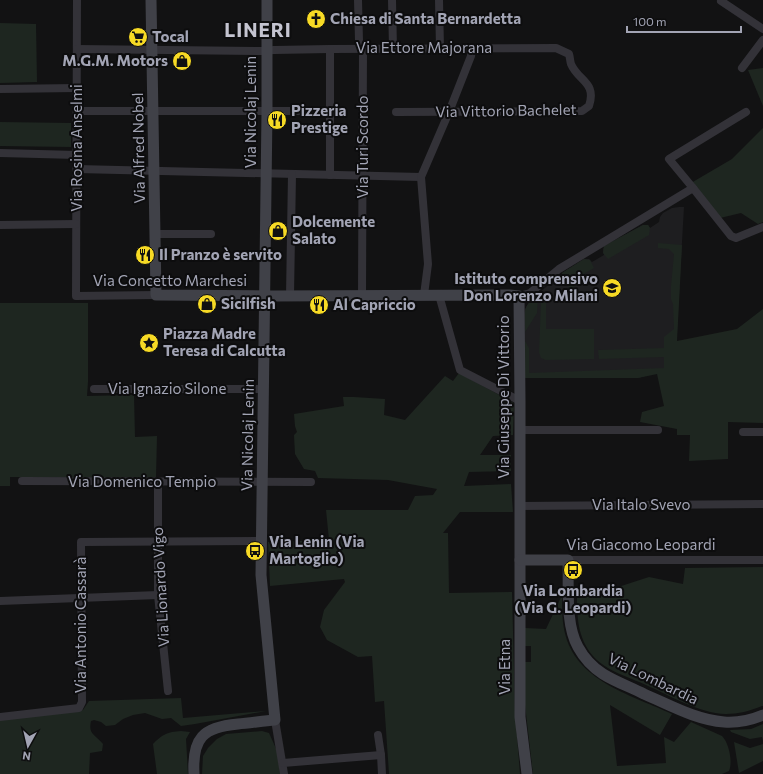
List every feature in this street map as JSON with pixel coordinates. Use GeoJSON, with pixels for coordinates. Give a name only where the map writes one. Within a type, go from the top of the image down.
{"type":"FeatureCollection","features":[{"type":"Feature","properties":{"kind":"main road","name":"Via Alfred Nobel"},"geometry":{"type":"LineString","coordinates":[[151,0],[156,295]]}},
{"type":"Feature","properties":{"kind":"main road","name":"Via Nicolaj Lenin"},"geometry":{"type":"LineString","coordinates":[[267,0],[261,575],[275,720]]}},
{"type":"Feature","properties":{"kind":"main road","name":"Via Concetto Marchesi"},"geometry":{"type":"LineString","coordinates":[[156,295],[265,296]]}},
{"type":"Feature","properties":{"kind":"main road","name":"Via Giuseppe Di Vittorio"},"geometry":{"type":"LineString","coordinates":[[265,296],[519,296],[520,560]]}},
{"type":"Feature","properties":{"kind":"main road","name":"Via Giacomo Leopardi"},"geometry":{"type":"LineString","coordinates":[[520,560],[568,560]]}},
{"type":"Feature","properties":{"kind":"main road","name":"Via Etna"},"geometry":{"type":"LineString","coordinates":[[520,560],[520,717],[527,774]]}},
{"type":"Feature","properties":{"kind":"main road","name":"Via Lombardia"},"geometry":{"type":"LineString","coordinates":[[568,560],[571,629],[577,646],[593,667],[612,679],[702,719],[719,722],[737,722],[763,715]]}},
{"type":"Feature","properties":{"kind":"main road"},"geometry":{"type":"LineString","coordinates":[[194,774],[196,747],[199,740],[208,732],[220,726],[275,720]]}},
{"type":"Feature","properties":{"kind":"street","name":"Via Rosina Anselmi"},"geometry":{"type":"LineString","coordinates":[[76,296],[77,0]]}},
{"type":"Feature","properties":{"kind":"street","name":"Via Turi Scordo"},"geometry":{"type":"LineString","coordinates":[[358,0],[359,41],[363,49],[364,176],[362,296]]}},
{"type":"Feature","properties":{"kind":"street"},"geometry":{"type":"LineString","coordinates":[[392,0],[393,49]]}},
{"type":"Feature","properties":{"kind":"street"},"geometry":{"type":"LineString","coordinates":[[439,0],[440,48]]}},
{"type":"Feature","properties":{"kind":"street"},"geometry":{"type":"LineString","coordinates":[[721,1],[763,30]]}},
{"type":"Feature","properties":{"kind":"street"},"geometry":{"type":"LineString","coordinates":[[742,68],[763,40]]}},
{"type":"Feature","properties":{"kind":"street"},"geometry":{"type":"LineString","coordinates":[[424,295],[428,264],[421,176],[449,112],[471,56],[472,48]]}},
{"type":"Feature","properties":{"kind":"street","name":"Via Ettore Majorana"},"geometry":{"type":"LineString","coordinates":[[77,49],[261,51],[330,49],[556,48],[569,54],[571,64]]}},
{"type":"Feature","properties":{"kind":"street"},"geometry":{"type":"LineString","coordinates":[[330,49],[330,175]]}},
{"type":"Feature","properties":{"kind":"street","name":"Via Vittorio Bachelet"},"geometry":{"type":"LineString","coordinates":[[396,112],[582,111],[589,106],[592,99],[591,90],[571,64]]}},
{"type":"Feature","properties":{"kind":"street"},"geometry":{"type":"LineString","coordinates":[[0,89],[77,88]]}},
{"type":"Feature","properties":{"kind":"street"},"geometry":{"type":"LineString","coordinates":[[77,111],[330,111]]}},
{"type":"Feature","properties":{"kind":"street"},"geometry":{"type":"LineString","coordinates":[[746,112],[669,159],[731,236],[736,238],[763,226]]}},
{"type":"Feature","properties":{"kind":"street"},"geometry":{"type":"LineString","coordinates":[[0,153],[77,155]]}},
{"type":"Feature","properties":{"kind":"street"},"geometry":{"type":"LineString","coordinates":[[77,169],[421,176]]}},
{"type":"Feature","properties":{"kind":"street"},"geometry":{"type":"LineString","coordinates":[[290,296],[292,174]]}},
{"type":"Feature","properties":{"kind":"street"},"geometry":{"type":"LineString","coordinates":[[519,296],[530,293],[559,269],[693,188]]}},
{"type":"Feature","properties":{"kind":"street"},"geometry":{"type":"LineString","coordinates":[[0,225],[76,224]]}},
{"type":"Feature","properties":{"kind":"street"},"geometry":{"type":"LineString","coordinates":[[155,234],[211,234]]}},
{"type":"Feature","properties":{"kind":"street","name":"Via Concetto Marchesi"},"geometry":{"type":"LineString","coordinates":[[76,296],[156,295]]}},
{"type":"Feature","properties":{"kind":"street"},"geometry":{"type":"LineString","coordinates":[[439,295],[460,370],[520,401]]}},
{"type":"Feature","properties":{"kind":"street","name":"Via Ignazio Silone"},"geometry":{"type":"LineString","coordinates":[[94,389],[264,389]]}},
{"type":"Feature","properties":{"kind":"street"},"geometry":{"type":"LineString","coordinates":[[520,430],[658,430]]}},
{"type":"Feature","properties":{"kind":"street"},"geometry":{"type":"LineString","coordinates":[[743,432],[763,432]]}},
{"type":"Feature","properties":{"kind":"street","name":"Via Domenico Tempio"},"geometry":{"type":"LineString","coordinates":[[22,481],[311,482]]}},
{"type":"Feature","properties":{"kind":"street","name":"Via Lionardo Vigo"},"geometry":{"type":"LineString","coordinates":[[158,482],[158,595],[168,691]]}},
{"type":"Feature","properties":{"kind":"street","name":"Via Italo Svevo"},"geometry":{"type":"LineString","coordinates":[[520,506],[763,504]]}},
{"type":"Feature","properties":{"kind":"street"},"geometry":{"type":"LineString","coordinates":[[157,541],[262,541]]}},
{"type":"Feature","properties":{"kind":"street","name":"Via Antonio Cassarà"},"geometry":{"type":"LineString","coordinates":[[0,717],[78,708],[82,702],[81,542],[157,541]]}},
{"type":"Feature","properties":{"kind":"street","name":"Via Giacomo Leopardi"},"geometry":{"type":"LineString","coordinates":[[568,560],[763,560]]}},
{"type":"Feature","properties":{"kind":"street"},"geometry":{"type":"LineString","coordinates":[[0,601],[158,595]]}},
{"type":"Feature","properties":{"kind":"street","name":"Via Nicolaj Lenin"},"geometry":{"type":"LineString","coordinates":[[275,720],[284,774]]}},
{"type":"Feature","properties":{"kind":"street"},"geometry":{"type":"LineString","coordinates":[[378,735],[382,774]]}},
{"type":"Feature","properties":{"kind":"street"},"geometry":{"type":"LineString","coordinates":[[283,763],[381,755]]}},
{"type":"Feature","properties":{"kind":"shaded area"},"geometry":{"type":"Polygon","coordinates":[[[0,23],[36,24],[37,82],[0,83],[0,23]]]}},
{"type":"Feature","properties":{"kind":"shaded area"},"geometry":{"type":"Polygon","coordinates":[[[763,68],[763,106],[748,70],[763,68]]]}},
{"type":"Feature","properties":{"kind":"shaded area"},"geometry":{"type":"Polygon","coordinates":[[[0,122],[71,123],[71,147],[0,146],[0,122]]]}},
{"type":"Feature","properties":{"kind":"shaded area"},"geometry":{"type":"Polygon","coordinates":[[[763,128],[763,222],[758,224],[741,213],[720,218],[691,183],[732,159],[763,128]]]}},
{"type":"Feature","properties":{"kind":"shaded area","name":"Istituto comprensivo Don Lorenzo Milani"},"geometry":{"type":"Polygon","coordinates":[[[684,207],[675,368],[638,378],[525,378],[525,309],[530,301],[553,281],[558,283],[564,279],[562,273],[584,259],[589,259],[592,262],[604,255],[604,246],[643,225],[648,225],[650,228],[659,222],[663,213],[672,208],[684,207]]]}},
{"type":"Feature","properties":{"kind":"shaded area"},"geometry":{"type":"Polygon","coordinates":[[[643,225],[648,225],[650,228],[649,235],[608,259],[603,253],[604,246],[643,225]]]}},
{"type":"Feature","properties":{"kind":"shaded area"},"geometry":{"type":"Polygon","coordinates":[[[658,243],[682,245],[677,341],[737,329],[763,309],[763,423],[728,422],[728,459],[689,461],[690,435],[677,435],[677,429],[640,422],[642,412],[664,406],[657,374],[638,378],[525,378],[525,341],[529,348],[529,373],[664,368],[664,357],[599,359],[598,350],[664,348],[664,337],[674,329],[671,286],[674,254],[669,249],[658,248],[658,243]]]}},
{"type":"Feature","properties":{"kind":"shaded area"},"geometry":{"type":"Polygon","coordinates":[[[584,259],[590,260],[594,268],[573,280],[575,286],[570,289],[562,276],[562,273],[584,259]]]}},
{"type":"Feature","properties":{"kind":"shaded area"},"geometry":{"type":"Polygon","coordinates":[[[538,294],[537,313],[525,332],[526,307],[538,294]]]}},
{"type":"Feature","properties":{"kind":"shaded area"},"geometry":{"type":"Polygon","coordinates":[[[546,302],[546,329],[594,329],[594,359],[546,360],[541,358],[539,352],[541,303],[546,302]]]}},
{"type":"Feature","properties":{"kind":"shaded area"},"geometry":{"type":"Polygon","coordinates":[[[0,303],[88,303],[87,396],[134,395],[135,437],[157,436],[156,477],[10,477],[10,486],[0,486],[0,303]]]}},
{"type":"Feature","properties":{"kind":"shaded area"},"geometry":{"type":"Polygon","coordinates":[[[459,373],[514,403],[513,435],[493,436],[480,455],[511,455],[511,471],[469,472],[464,486],[511,484],[513,512],[460,512],[443,533],[448,533],[449,593],[512,592],[515,711],[520,774],[389,774],[384,701],[375,702],[372,656],[358,657],[327,640],[320,627],[324,610],[345,582],[344,579],[270,586],[268,542],[329,540],[326,510],[408,510],[415,496],[433,495],[437,489],[388,480],[318,478],[315,471],[304,469],[295,454],[294,435],[297,432],[294,414],[344,406],[343,397],[354,397],[385,399],[384,415],[405,420],[445,376],[453,381],[459,373]]]}},
{"type":"Feature","properties":{"kind":"shaded area"},"geometry":{"type":"Polygon","coordinates":[[[763,567],[763,706],[744,712],[726,714],[705,711],[675,699],[604,666],[593,656],[581,634],[577,610],[577,593],[612,589],[649,577],[683,584],[685,568],[763,567]]]}},
{"type":"Feature","properties":{"kind":"shaded area"},"geometry":{"type":"Polygon","coordinates":[[[562,595],[563,622],[566,637],[573,652],[583,665],[595,676],[610,686],[672,714],[660,735],[610,705],[617,766],[666,763],[664,737],[674,742],[691,722],[722,736],[727,743],[731,763],[729,771],[722,774],[533,774],[525,705],[525,662],[531,662],[531,646],[525,646],[525,628],[546,629],[562,595]]]}},
{"type":"Feature","properties":{"kind":"shaded area"},"geometry":{"type":"Polygon","coordinates":[[[181,698],[183,718],[266,711],[181,726],[171,718],[162,719],[145,713],[133,715],[123,719],[115,725],[106,726],[101,722],[94,720],[91,721],[91,732],[103,744],[102,751],[90,753],[89,774],[0,774],[0,720],[83,710],[89,701],[181,698]]]}},
{"type":"Feature","properties":{"kind":"shaded area"},"geometry":{"type":"Polygon","coordinates":[[[763,724],[763,741],[762,737],[750,739],[731,732],[730,730],[751,729],[763,724]]]}},
{"type":"Feature","properties":{"kind":"shaded area"},"geometry":{"type":"Polygon","coordinates":[[[181,731],[190,732],[186,739],[188,774],[157,774],[153,744],[166,734],[181,731]]]}},
{"type":"Feature","properties":{"kind":"shaded area"},"geometry":{"type":"Polygon","coordinates":[[[262,731],[269,733],[278,753],[280,774],[202,774],[203,756],[208,748],[217,739],[226,734],[262,731]]]}},
{"type":"Feature","properties":{"kind":"shaded area"},"geometry":{"type":"Polygon","coordinates":[[[734,742],[750,748],[763,744],[763,761],[739,773],[734,742]]]}},
{"type":"Feature","properties":{"kind":"place","name":"Chiesa di Santa Bernardetta"},"geometry":{"type":"Point","coordinates":[316,19]}},
{"type":"Feature","properties":{"kind":"place","name":"Tocal"},"geometry":{"type":"Point","coordinates":[138,37]}},
{"type":"Feature","properties":{"kind":"place","name":"M.G.M. Motors"},"geometry":{"type":"Point","coordinates":[182,61]}},
{"type":"Feature","properties":{"kind":"place","name":"Pizzeria Prestige"},"geometry":{"type":"Point","coordinates":[277,120]}},
{"type":"Feature","properties":{"kind":"place","name":"Dolcemente Salato"},"geometry":{"type":"Point","coordinates":[278,231]}},
{"type":"Feature","properties":{"kind":"place","name":"Il Pranzo è servito"},"geometry":{"type":"Point","coordinates":[145,255]}},
{"type":"Feature","properties":{"kind":"place","name":"Istituto comprensivo Don Lorenzo Milani"},"geometry":{"type":"Point","coordinates":[612,288]}},
{"type":"Feature","properties":{"kind":"place","name":"Sicilfish"},"geometry":{"type":"Point","coordinates":[207,304]}},
{"type":"Feature","properties":{"kind":"place","name":"Al Capriccio"},"geometry":{"type":"Point","coordinates":[319,305]}},
{"type":"Feature","properties":{"kind":"place","name":"Piazza Madre Teresa di Calcutta"},"geometry":{"type":"Point","coordinates":[149,343]}},
{"type":"Feature","properties":{"kind":"place","name":"Via Lenin (Via Martoglio)"},"geometry":{"type":"Point","coordinates":[255,551]}},
{"type":"Feature","properties":{"kind":"place","name":"Via Lombardia (Via G. Leopardi)"},"geometry":{"type":"Point","coordinates":[573,570]}},
{"type":"Feature","properties":{"kind":"district","name":"LINERI"},"geometry":{"type":"Point","coordinates":[258,30]}}]}
